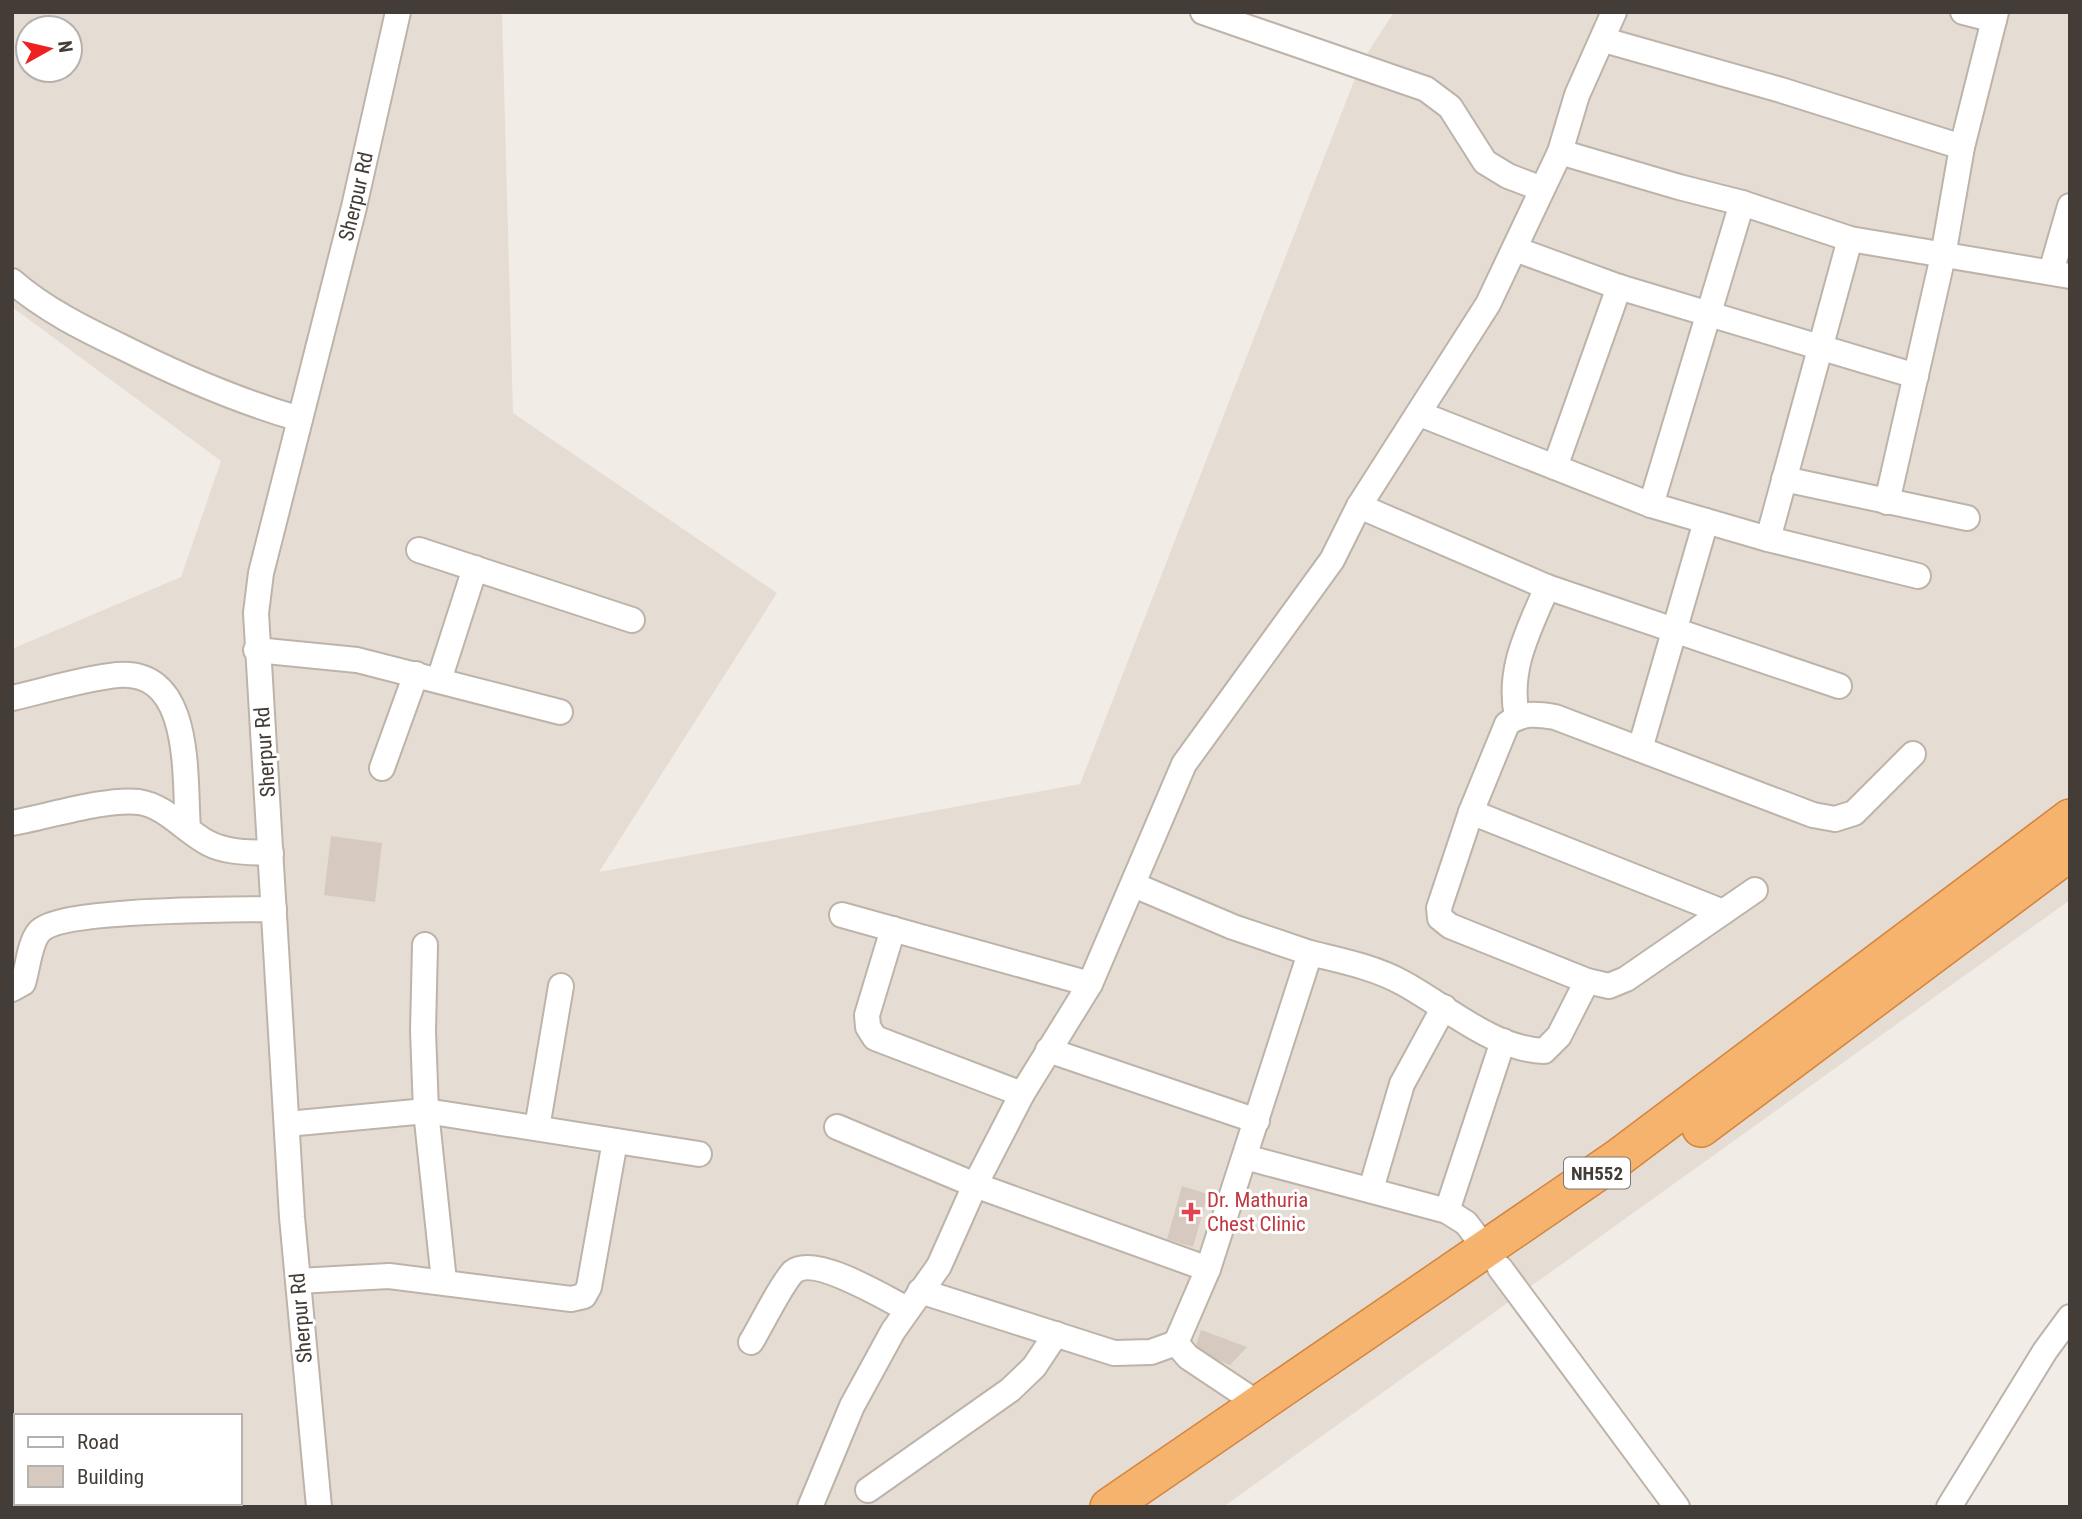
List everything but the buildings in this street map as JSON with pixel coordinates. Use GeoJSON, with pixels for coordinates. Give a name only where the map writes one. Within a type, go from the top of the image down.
{"type":"FeatureCollection","features":[{"type":"Feature","properties":{"kind":"highway","name":"NH552"},"geometry":{"type":"LineString","coordinates":[[1151,1507],[1493,1258],[2070,818]]}},
{"type":"Feature","properties":{"kind":"highway","name":"NH552"},"geometry":{"type":"LineString","coordinates":[[1109,1507],[1260,1405],[1754,1091],[2070,852]]}},
{"type":"Feature","properties":{"kind":"street","name":"Sherpur Rd"},"geometry":{"type":"LineString","coordinates":[[319,1507],[298,1281],[256,650],[256,613],[261,573],[354,207],[398,12]]}},
{"type":"Feature","properties":{"kind":"street"},"geometry":{"type":"LineString","coordinates":[[1203,12],[1426,89],[1450,107],[1485,162],[1508,176],[1542,189]]}},
{"type":"Feature","properties":{"kind":"street"},"geometry":{"type":"LineString","coordinates":[[810,1507],[852,1406],[914,1300],[939,1266],[975,1185],[1022,1094],[1090,984],[1184,764],[1332,560],[1359,506],[1488,304],[1560,152],[1577,94],[1604,40],[1614,12]]}},
{"type":"Feature","properties":{"kind":"street"},"geometry":{"type":"LineString","coordinates":[[1887,502],[1944,256],[1962,147],[1995,16],[1964,12]]}},
{"type":"Feature","properties":{"kind":"street"},"geometry":{"type":"LineString","coordinates":[[1604,40],[1781,90],[1962,147]]}},
{"type":"Feature","properties":{"kind":"street"},"geometry":{"type":"LineString","coordinates":[[1560,152],[1742,203],[1850,239],[2060,274],[2070,207]]}},
{"type":"Feature","properties":{"kind":"street"},"geometry":{"type":"LineString","coordinates":[[1651,505],[1742,203]]}},
{"type":"Feature","properties":{"kind":"street"},"geometry":{"type":"LineString","coordinates":[[1768,539],[1850,239]]}},
{"type":"Feature","properties":{"kind":"street"},"geometry":{"type":"LineString","coordinates":[[1515,249],[1619,288],[1916,376]]}},
{"type":"Feature","properties":{"kind":"street"},"geometry":{"type":"LineString","coordinates":[[12,281],[29,295],[99,336],[186,379],[240,402],[300,419]]}},
{"type":"Feature","properties":{"kind":"street"},"geometry":{"type":"LineString","coordinates":[[1555,467],[1619,288]]}},
{"type":"Feature","properties":{"kind":"street"},"geometry":{"type":"LineString","coordinates":[[1420,414],[1651,505],[1768,539],[1917,576]]}},
{"type":"Feature","properties":{"kind":"street"},"geometry":{"type":"LineString","coordinates":[[1784,479],[1966,518]]}},
{"type":"Feature","properties":{"kind":"street"},"geometry":{"type":"LineString","coordinates":[[1359,506],[1547,587],[1839,686]]}},
{"type":"Feature","properties":{"kind":"street"},"geometry":{"type":"LineString","coordinates":[[1640,749],[1706,522]]}},
{"type":"Feature","properties":{"kind":"street"},"geometry":{"type":"LineString","coordinates":[[419,550],[632,620]]}},
{"type":"Feature","properties":{"kind":"street"},"geometry":{"type":"LineString","coordinates":[[382,768],[428,677],[475,568]]}},
{"type":"Feature","properties":{"kind":"street"},"geometry":{"type":"LineString","coordinates":[[1517,716],[1513,697],[1518,658],[1547,587]]}},
{"type":"Feature","properties":{"kind":"street"},"geometry":{"type":"LineString","coordinates":[[256,650],[357,660],[560,712]]}},
{"type":"Feature","properties":{"kind":"street"},"geometry":{"type":"LineString","coordinates":[[12,698],[120,675],[153,681],[171,698],[180,729],[188,829]]}},
{"type":"Feature","properties":{"kind":"street"},"geometry":{"type":"LineString","coordinates":[[1755,890],[1626,979],[1609,986],[1587,981],[1450,926],[1440,918],[1438,908],[1471,812],[1507,724],[1517,716],[1535,714],[1555,717],[1813,816],[1836,819],[1854,813],[1913,754]]}},
{"type":"Feature","properties":{"kind":"street"},"geometry":{"type":"LineString","coordinates":[[12,823],[118,802],[141,803],[162,811],[208,843],[230,851],[271,853]]}},
{"type":"Feature","properties":{"kind":"street"},"geometry":{"type":"LineString","coordinates":[[1471,812],[1723,912]]}},
{"type":"Feature","properties":{"kind":"street"},"geometry":{"type":"LineString","coordinates":[[1134,886],[1233,927],[1310,953],[1366,967],[1401,982],[1503,1041],[1526,1050],[1544,1051],[1559,1036],[1587,981]]}},
{"type":"Feature","properties":{"kind":"street"},"geometry":{"type":"LineString","coordinates":[[12,989],[23,983],[37,934],[53,923],[164,911],[274,909]]}},
{"type":"Feature","properties":{"kind":"street"},"geometry":{"type":"LineString","coordinates":[[842,915],[1090,984]]}},
{"type":"Feature","properties":{"kind":"street"},"geometry":{"type":"LineString","coordinates":[[893,929],[867,1015],[868,1027],[875,1038],[1022,1094]]}},
{"type":"Feature","properties":{"kind":"street"},"geometry":{"type":"LineString","coordinates":[[425,945],[423,1031],[426,1111],[444,1281]]}},
{"type":"Feature","properties":{"kind":"street"},"geometry":{"type":"LineString","coordinates":[[1176,1343],[1208,1269],[1310,953]]}},
{"type":"Feature","properties":{"kind":"street"},"geometry":{"type":"LineString","coordinates":[[537,1128],[561,986]]}},
{"type":"Feature","properties":{"kind":"street"},"geometry":{"type":"LineString","coordinates":[[1371,1189],[1402,1084],[1444,1007]]}},
{"type":"Feature","properties":{"kind":"street"},"geometry":{"type":"LineString","coordinates":[[1447,1211],[1503,1041]]}},
{"type":"Feature","properties":{"kind":"street"},"geometry":{"type":"LineString","coordinates":[[1048,1050],[1257,1121]]}},
{"type":"Feature","properties":{"kind":"street"},"geometry":{"type":"LineString","coordinates":[[287,1124],[426,1111],[699,1154]]}},
{"type":"Feature","properties":{"kind":"street"},"geometry":{"type":"LineString","coordinates":[[837,1127],[975,1185],[1208,1269]]}},
{"type":"Feature","properties":{"kind":"street"},"geometry":{"type":"LineString","coordinates":[[298,1281],[389,1276],[571,1299],[584,1296],[589,1287],[615,1141]]}},
{"type":"Feature","properties":{"kind":"street"},"geometry":{"type":"LineString","coordinates":[[1245,1157],[1447,1211],[1466,1223],[1677,1507]]}},
{"type":"Feature","properties":{"kind":"street"},"geometry":{"type":"LineString","coordinates":[[751,1342],[793,1273],[806,1266],[823,1268],[914,1300],[1056,1334],[1114,1353],[1135,1354],[1176,1343]]}},
{"type":"Feature","properties":{"kind":"street"},"geometry":{"type":"LineString","coordinates":[[1949,1507],[2045,1351],[2070,1317]]}},
{"type":"Feature","properties":{"kind":"street"},"geometry":{"type":"LineString","coordinates":[[868,1490],[1010,1391],[1034,1367],[1056,1334]]}},
{"type":"Feature","properties":{"kind":"street"},"geometry":{"type":"LineString","coordinates":[[1176,1343],[1188,1357],[1260,1405]]}},
{"type":"Feature","properties":{"kind":"shaded area"},"geometry":{"type":"Polygon","coordinates":[[[12,12],[502,12],[513,413],[777,593],[599,872],[1080,784],[1361,63],[1394,12],[2070,12],[2070,900],[1223,1507],[12,1507],[12,649],[181,577],[221,461],[12,307],[12,12]]]}},
{"type":"Feature","properties":{"kind":"place","name":"Dr. Mathuria Chest Clinic"},"geometry":{"type":"Point","coordinates":[1191,1212]}}]}
